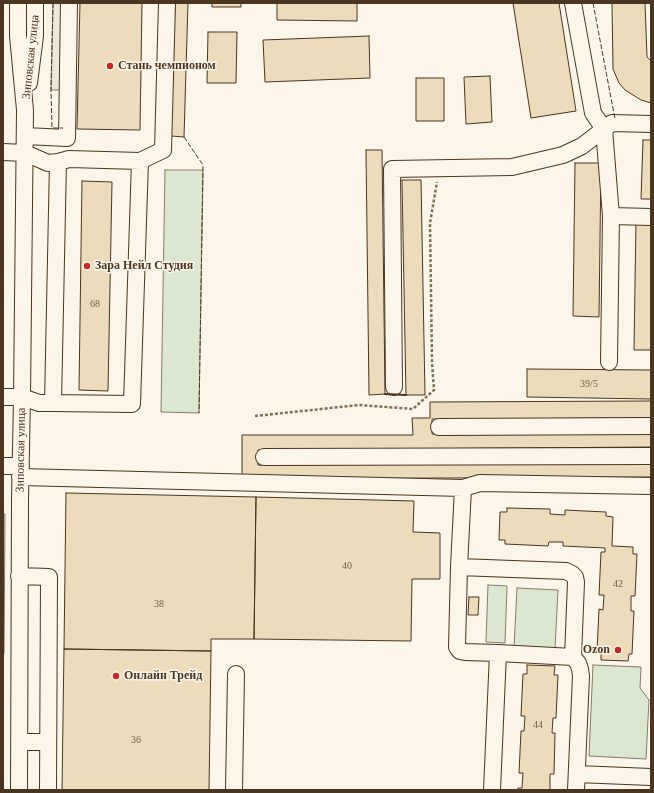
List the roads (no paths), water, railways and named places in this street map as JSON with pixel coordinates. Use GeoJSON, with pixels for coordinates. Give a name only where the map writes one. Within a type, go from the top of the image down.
{"type":"FeatureCollection","features":[{"type":"Feature","properties":{"kind":"street","name":"Зиповская улица"},"geometry":{"type":"LineString","coordinates":[[18,3],[18,36],[26,110]]}},
{"type":"Feature","properties":{"kind":"street","name":"Зиповская улица"},"geometry":{"type":"LineString","coordinates":[[19,790],[19,576],[25,136],[26,110],[35,36],[36,3]]}},
{"type":"Feature","properties":{"kind":"street"},"geometry":{"type":"LineString","coordinates":[[25,136],[67,138],[69,3]]}},
{"type":"Feature","properties":{"kind":"street"},"geometry":{"type":"LineString","coordinates":[[3,152],[25,153],[48,163],[69,159],[140,160],[163,150],[167,3]]}},
{"type":"Feature","properties":{"kind":"street"},"geometry":{"type":"LineString","coordinates":[[573,3],[593,113],[604,129],[611,216],[609,362]]}},
{"type":"Feature","properties":{"kind":"street"},"geometry":{"type":"LineString","coordinates":[[394,388],[392,169],[512,167],[563,155],[582,146],[612,123],[651,124]]}},
{"type":"Feature","properties":{"kind":"street"},"geometry":{"type":"LineString","coordinates":[[3,397],[22,397],[39,403],[53,404],[132,404],[140,160]]}},
{"type":"Feature","properties":{"kind":"street"},"geometry":{"type":"LineString","coordinates":[[53,404],[58,162]]}},
{"type":"Feature","properties":{"kind":"street"},"geometry":{"type":"LineString","coordinates":[[611,216],[651,217]]}},
{"type":"Feature","properties":{"kind":"street"},"geometry":{"type":"LineString","coordinates":[[439,427],[651,426]]}},
{"type":"Feature","properties":{"kind":"street"},"geometry":{"type":"LineString","coordinates":[[264,457],[651,456]]}},
{"type":"Feature","properties":{"kind":"street"},"geometry":{"type":"LineString","coordinates":[[3,466],[21,472],[463,488],[480,483],[651,486]]}},
{"type":"Feature","properties":{"kind":"street"},"geometry":{"type":"LineString","coordinates":[[463,488],[457,646],[460,650],[466,652],[573,656]]}},
{"type":"Feature","properties":{"kind":"street"},"geometry":{"type":"LineString","coordinates":[[460,567],[566,571],[575,577],[573,656],[580,669],[581,676],[576,790]]}},
{"type":"Feature","properties":{"kind":"street"},"geometry":{"type":"LineString","coordinates":[[19,576],[49,577],[48,790]]}},
{"type":"Feature","properties":{"kind":"street"},"geometry":{"type":"LineString","coordinates":[[492,790],[498,653]]}},
{"type":"Feature","properties":{"kind":"street"},"geometry":{"type":"LineString","coordinates":[[234,790],[236,674]]}},
{"type":"Feature","properties":{"kind":"street"},"geometry":{"type":"LineString","coordinates":[[19,742],[48,742]]}},
{"type":"Feature","properties":{"kind":"street"},"geometry":{"type":"LineString","coordinates":[[577,774],[651,777]]}},
{"type":"Feature","properties":{"kind":"place","name":"Стань чемпионом"},"geometry":{"type":"Point","coordinates":[110,66]}},
{"type":"Feature","properties":{"kind":"place","name":"Зара Нейл Студия"},"geometry":{"type":"Point","coordinates":[87,266]}},
{"type":"Feature","properties":{"kind":"place","name":"Ozon"},"geometry":{"type":"Point","coordinates":[618,650]}},
{"type":"Feature","properties":{"kind":"place","name":"Онлайн Трейд"},"geometry":{"type":"Point","coordinates":[116,676]}}]}
